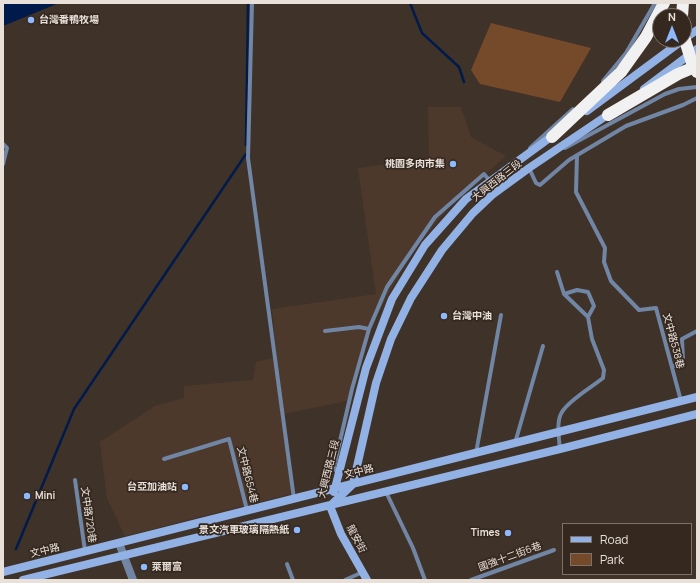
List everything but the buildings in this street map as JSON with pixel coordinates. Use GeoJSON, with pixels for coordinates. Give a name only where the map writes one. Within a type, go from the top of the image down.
{"type":"FeatureCollection","features":[{"type":"Feature","properties":{"kind":"highway"},"geometry":{"type":"LineString","coordinates":[[552,136],[620,72],[646,37],[664,3]]}},
{"type":"Feature","properties":{"kind":"highway"},"geometry":{"type":"LineString","coordinates":[[690,48],[692,63],[697,72]]}},
{"type":"Feature","properties":{"kind":"highway"},"geometry":{"type":"LineString","coordinates":[[608,115],[678,74],[697,66]]}},
{"type":"Feature","properties":{"kind":"street","name":"大興西路三段"},"geometry":{"type":"LineString","coordinates":[[330,506],[352,413],[366,368],[392,299],[425,245],[466,199],[672,48]]}},
{"type":"Feature","properties":{"kind":"street","name":"大興西路三段"},"geometry":{"type":"LineString","coordinates":[[330,506],[353,484],[376,383],[391,339],[411,298],[442,250],[473,213],[492,195],[529,168],[608,115],[696,50]]}},
{"type":"Feature","properties":{"kind":"street","name":"文中路"},"geometry":{"type":"LineString","coordinates":[[3,572],[294,500],[697,397]]}},
{"type":"Feature","properties":{"kind":"street"},"geometry":{"type":"LineString","coordinates":[[23,580],[124,557],[697,414]]}},
{"type":"Feature","properties":{"kind":"street","name":"龍安街"},"geometry":{"type":"LineString","coordinates":[[330,506],[341,534],[368,580]]}},
{"type":"Feature","properties":{"kind":"street"},"geometry":{"type":"LineString","coordinates":[[119,543],[133,580]]}},
{"type":"Feature","properties":{"kind":"lane"},"geometry":{"type":"LineString","coordinates":[[252,3],[248,158],[294,500]]}},
{"type":"Feature","properties":{"kind":"lane"},"geometry":{"type":"LineString","coordinates":[[587,97],[616,67],[638,34],[655,3]]}},
{"type":"Feature","properties":{"kind":"lane"},"geometry":{"type":"LineString","coordinates":[[504,171],[529,168],[643,105],[679,89],[697,87]]}},
{"type":"Feature","properties":{"kind":"lane"},"geometry":{"type":"LineString","coordinates":[[529,168],[536,184],[540,185],[577,155],[626,126],[697,98]]}},
{"type":"Feature","properties":{"kind":"lane"},"geometry":{"type":"LineString","coordinates":[[504,171],[575,107]]}},
{"type":"Feature","properties":{"kind":"lane"},"geometry":{"type":"LineString","coordinates":[[3,144],[8,148],[3,164]]}},
{"type":"Feature","properties":{"kind":"lane","name":"文中路538巷"},"geometry":{"type":"LineString","coordinates":[[577,155],[576,192],[604,248],[604,262],[611,281],[639,310],[656,308],[681,401]]}},
{"type":"Feature","properties":{"kind":"lane"},"geometry":{"type":"LineString","coordinates":[[338,475],[334,467],[339,442],[369,329],[387,287],[435,217],[484,174],[490,181]]}},
{"type":"Feature","properties":{"kind":"lane"},"geometry":{"type":"LineString","coordinates":[[556,272],[564,294],[588,317],[592,339],[604,370],[603,378],[561,412],[559,432],[560,449]]}},
{"type":"Feature","properties":{"kind":"lane"},"geometry":{"type":"LineString","coordinates":[[564,294],[577,290],[588,292],[594,306],[588,317]]}},
{"type":"Feature","properties":{"kind":"lane"},"geometry":{"type":"LineString","coordinates":[[475,453],[501,315]]}},
{"type":"Feature","properties":{"kind":"lane"},"geometry":{"type":"LineString","coordinates":[[325,331],[360,327],[369,329]]}},
{"type":"Feature","properties":{"kind":"lane"},"geometry":{"type":"LineString","coordinates":[[672,367],[683,360],[682,339],[697,331]]}},
{"type":"Feature","properties":{"kind":"lane"},"geometry":{"type":"LineString","coordinates":[[514,444],[543,346]]}},
{"type":"Feature","properties":{"kind":"lane","name":"文中路654巷"},"geometry":{"type":"LineString","coordinates":[[164,459],[229,439],[248,511]]}},
{"type":"Feature","properties":{"kind":"lane","name":"文中路720巷"},"geometry":{"type":"LineString","coordinates":[[75,480],[85,552]]}},
{"type":"Feature","properties":{"kind":"lane"},"geometry":{"type":"LineString","coordinates":[[386,492],[413,548],[426,580]]}},
{"type":"Feature","properties":{"kind":"lane","name":"國強十二街6巷"},"geometry":{"type":"LineString","coordinates":[[471,580],[554,550]]}},
{"type":"Feature","properties":{"kind":"lane"},"geometry":{"type":"LineString","coordinates":[[287,564],[293,580]]}},
{"type":"Feature","properties":{"kind":"lane"},"geometry":{"type":"LineString","coordinates":[[345,580],[363,572]]}},
{"type":"Feature","properties":{"kind":"shaded area"},"geometry":{"type":"Polygon","coordinates":[[[428,107],[461,107],[471,137],[506,156],[450,206],[412,252],[372,324],[347,401],[283,414],[291,494],[125,536],[107,498],[100,442],[155,406],[184,398],[184,386],[253,380],[256,362],[277,357],[272,309],[376,294],[358,168],[429,159],[428,107]]]}},
{"type":"Feature","properties":{"kind":"green space"},"geometry":{"type":"Polygon","coordinates":[[[491,23],[591,48],[560,102],[480,84],[471,70],[491,23]]]}},
{"type":"Feature","properties":{"kind":"water"},"geometry":{"type":"Polygon","coordinates":[[[3,3],[59,3],[3,26],[3,3]]]}},
{"type":"Feature","properties":{"kind":"waterway"},"geometry":{"type":"LineString","coordinates":[[246,145],[248,3]]}},
{"type":"Feature","properties":{"kind":"waterway"},"geometry":{"type":"LineString","coordinates":[[410,3],[422,33],[459,67],[464,82]]}},
{"type":"Feature","properties":{"kind":"waterway"},"geometry":{"type":"LineString","coordinates":[[16,549],[74,409],[246,154]]}},
{"type":"Feature","properties":{"kind":"place","name":"台灣番鴨牧場"},"geometry":{"type":"Point","coordinates":[31,20]}},
{"type":"Feature","properties":{"kind":"place","name":"桃園多肉市集"},"geometry":{"type":"Point","coordinates":[453,164]}},
{"type":"Feature","properties":{"kind":"place","name":"台灣中油"},"geometry":{"type":"Point","coordinates":[444,316]}},
{"type":"Feature","properties":{"kind":"place","name":"台亞加油站"},"geometry":{"type":"Point","coordinates":[185,487]}},
{"type":"Feature","properties":{"kind":"place","name":"Mini"},"geometry":{"type":"Point","coordinates":[27,496]}},
{"type":"Feature","properties":{"kind":"place","name":"景文汽車玻璃隔熱紙"},"geometry":{"type":"Point","coordinates":[297,530]}},
{"type":"Feature","properties":{"kind":"place","name":"Times"},"geometry":{"type":"Point","coordinates":[508,533]}},
{"type":"Feature","properties":{"kind":"place","name":"萊爾富"},"geometry":{"type":"Point","coordinates":[144,567]}}]}
